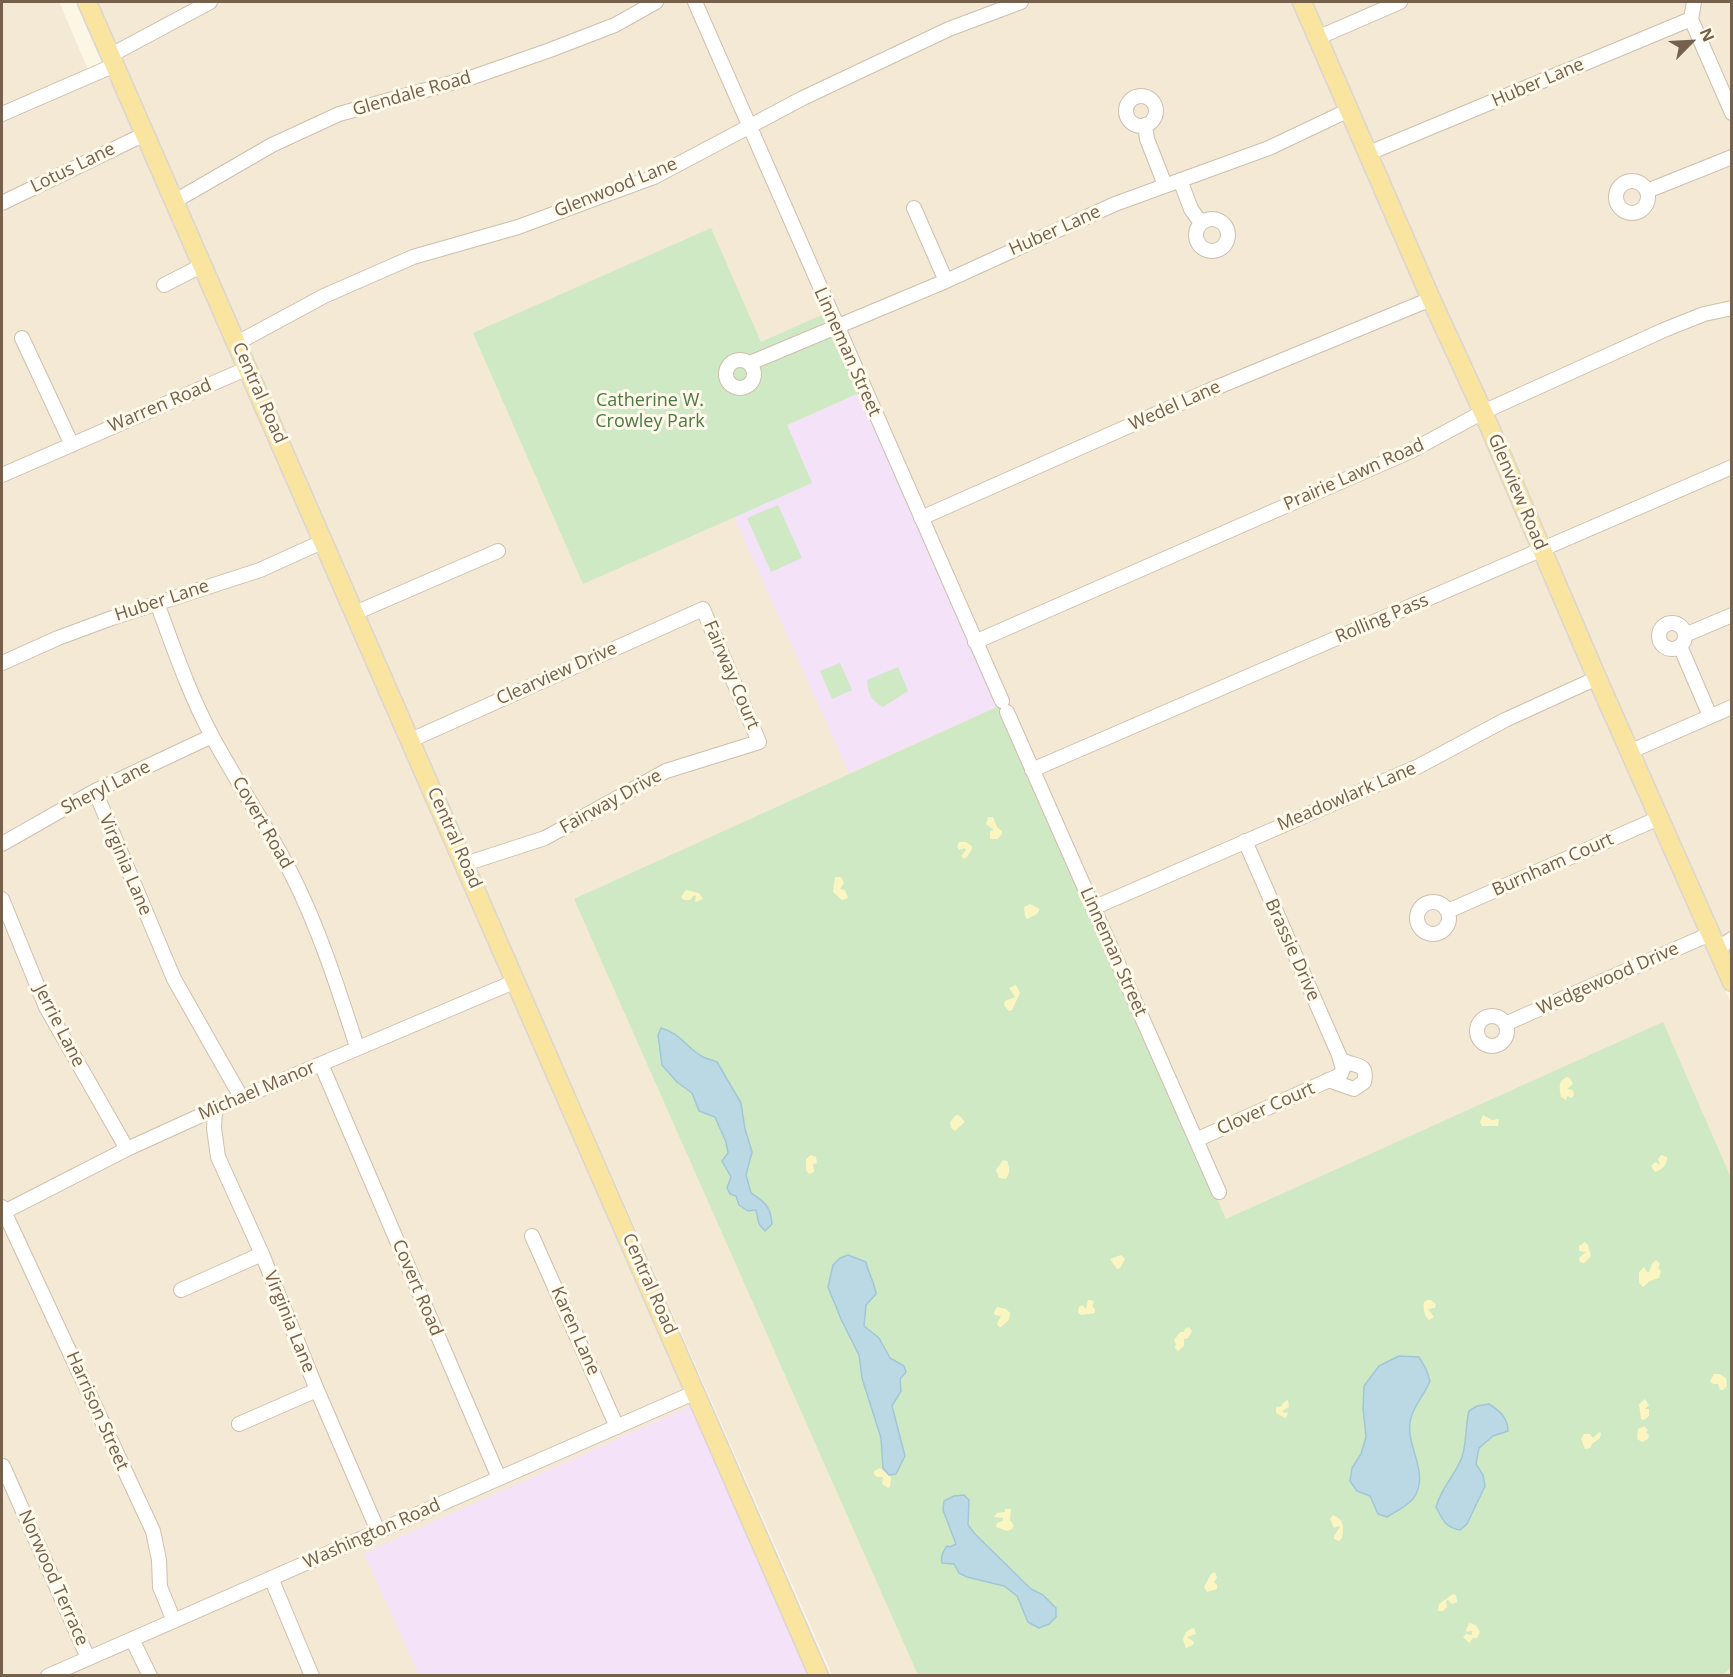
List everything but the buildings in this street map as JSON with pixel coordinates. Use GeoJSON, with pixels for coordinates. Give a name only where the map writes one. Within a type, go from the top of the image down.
{"type":"FeatureCollection","features":[{"type":"Feature","properties":{"kind":"main road","name":"Central Road"},"geometry":{"type":"LineString","coordinates":[[87,2],[819,1676]]}},
{"type":"Feature","properties":{"kind":"main road","name":"Glenview Road"},"geometry":{"type":"LineString","coordinates":[[1302,2],[1431,299],[1483,412],[1629,752],[1720,941],[1731,982]]}},
{"type":"Feature","properties":{"kind":"street"},"geometry":{"type":"LineString","coordinates":[[2,114],[113,60],[210,2]]}},
{"type":"Feature","properties":{"kind":"street","name":"Glendale Road"},"geometry":{"type":"LineString","coordinates":[[175,201],[272,145],[339,114],[473,77],[550,50],[615,25],[657,2]]}},
{"type":"Feature","properties":{"kind":"street","name":"Linneman Street"},"geometry":{"type":"LineString","coordinates":[[695,2],[836,327],[1219,1192]]}},
{"type":"Feature","properties":{"kind":"street","name":"Glenwood Lane"},"geometry":{"type":"LineString","coordinates":[[237,344],[324,296],[413,257],[518,227],[654,177],[803,98],[949,29],[1021,2]]}},
{"type":"Feature","properties":{"kind":"street"},"geometry":{"type":"LineString","coordinates":[[1317,38],[1400,2]]}},
{"type":"Feature","properties":{"kind":"street"},"geometry":{"type":"LineString","coordinates":[[1694,2],[1691,19],[1731,113]]}},
{"type":"Feature","properties":{"kind":"street","name":"Huber Lane"},"geometry":{"type":"LineString","coordinates":[[1369,153],[1691,19]]}},
{"type":"Feature","properties":{"kind":"street","name":"Huber Lane"},"geometry":{"type":"LineString","coordinates":[[750,363],[946,281],[1066,225],[1165,185],[1269,148],[1349,110]]}},
{"type":"Feature","properties":{"kind":"street"},"geometry":{"type":"LineString","coordinates":[[1144,125],[1165,185]]}},
{"type":"Feature","properties":{"kind":"street","name":"Lotus Lane"},"geometry":{"type":"LineString","coordinates":[[2,203],[145,134]]}},
{"type":"Feature","properties":{"kind":"street"},"geometry":{"type":"LineString","coordinates":[[1647,191],[1731,157]]}},
{"type":"Feature","properties":{"kind":"street"},"geometry":{"type":"LineString","coordinates":[[1180,180],[1191,209],[1201,223]]}},
{"type":"Feature","properties":{"kind":"street"},"geometry":{"type":"LineString","coordinates":[[914,208],[946,281]]}},
{"type":"Feature","properties":{"kind":"street"},"geometry":{"type":"LineString","coordinates":[[164,285],[203,265]]}},
{"type":"Feature","properties":{"kind":"street","name":"Wedel Lane"},"geometry":{"type":"LineString","coordinates":[[921,518],[1208,391],[1431,299]]}},
{"type":"Feature","properties":{"kind":"street","name":"Prairie Lawn Road"},"geometry":{"type":"LineString","coordinates":[[975,642],[1411,451],[1483,412],[1674,326],[1704,314],[1731,308]]}},
{"type":"Feature","properties":{"kind":"street"},"geometry":{"type":"LineString","coordinates":[[22,338],[72,445]]}},
{"type":"Feature","properties":{"kind":"street","name":"Warren Road"},"geometry":{"type":"LineString","coordinates":[[2,475],[248,368]]}},
{"type":"Feature","properties":{"kind":"street","name":"Rolling Pass"},"geometry":{"type":"LineString","coordinates":[[1032,770],[1731,467]]}},
{"type":"Feature","properties":{"kind":"street","name":"Huber Lane"},"geometry":{"type":"LineString","coordinates":[[2,663],[58,638],[260,570],[324,541]]}},
{"type":"Feature","properties":{"kind":"street"},"geometry":{"type":"LineString","coordinates":[[355,613],[498,551]]}},
{"type":"Feature","properties":{"kind":"street","name":"Covert Road"},"geometry":{"type":"LineString","coordinates":[[157,603],[180,666],[212,736],[291,872],[336,981],[357,1047]]}},
{"type":"Feature","properties":{"kind":"street","name":"Clearview Drive"},"geometry":{"type":"LineString","coordinates":[[411,740],[703,609]]}},
{"type":"Feature","properties":{"kind":"street","name":"Fairway Court"},"geometry":{"type":"LineString","coordinates":[[703,609],[759,742]]}},
{"type":"Feature","properties":{"kind":"street"},"geometry":{"type":"LineString","coordinates":[[1710,716],[1682,641],[1731,615]]}},
{"type":"Feature","properties":{"kind":"street","name":"Meadowlark Lane"},"geometry":{"type":"LineString","coordinates":[[1093,908],[1419,766],[1505,720],[1597,678]]}},
{"type":"Feature","properties":{"kind":"street"},"geometry":{"type":"LineString","coordinates":[[1629,752],[1731,707]]}},
{"type":"Feature","properties":{"kind":"street","name":"Sheryl Lane"},"geometry":{"type":"LineString","coordinates":[[2,844],[95,791],[212,736]]}},
{"type":"Feature","properties":{"kind":"street","name":"Fairway Drive"},"geometry":{"type":"LineString","coordinates":[[465,864],[545,838],[666,771],[759,742]]}},
{"type":"Feature","properties":{"kind":"street","name":"Virginia Lane"},"geometry":{"type":"LineString","coordinates":[[95,791],[174,979],[241,1097]]}},
{"type":"Feature","properties":{"kind":"street","name":"Burnham Court"},"geometry":{"type":"LineString","coordinates":[[1448,911],[1659,818]]}},
{"type":"Feature","properties":{"kind":"street","name":"Brassie Drive"},"geometry":{"type":"LineString","coordinates":[[1245,841],[1341,1059]]}},
{"type":"Feature","properties":{"kind":"street","name":"Jerrie Lane"},"geometry":{"type":"LineString","coordinates":[[2,899],[46,1007],[127,1149]]}},
{"type":"Feature","properties":{"kind":"street","name":"Wedgewood Drive"},"geometry":{"type":"LineString","coordinates":[[1505,1024],[1720,941]]}},
{"type":"Feature","properties":{"kind":"street","name":"Michael Manor"},"geometry":{"type":"LineString","coordinates":[[2,1211],[127,1149],[241,1097],[516,981]]}},
{"type":"Feature","properties":{"kind":"street"},"geometry":{"type":"LineString","coordinates":[[1332,1078],[1341,1074],[1343,1069],[1341,1059]]}},
{"type":"Feature","properties":{"kind":"street"},"geometry":{"type":"LineString","coordinates":[[1332,1078],[1354,1089],[1364,1082],[1365,1074],[1361,1066],[1346,1063],[1341,1059]]}},
{"type":"Feature","properties":{"kind":"street","name":"Covert Road"},"geometry":{"type":"LineString","coordinates":[[321,1064],[499,1478]]}},
{"type":"Feature","properties":{"kind":"street","name":"Clover Court"},"geometry":{"type":"LineString","coordinates":[[1196,1140],[1332,1078]]}},
{"type":"Feature","properties":{"kind":"street","name":"Virginia Lane"},"geometry":{"type":"LineString","coordinates":[[215,1109],[214,1128],[218,1157],[262,1254],[317,1390],[378,1531]]}},
{"type":"Feature","properties":{"kind":"street","name":"Harrison Street"},"geometry":{"type":"LineString","coordinates":[[2,1211],[153,1531],[159,1560],[160,1587],[174,1621]]}},
{"type":"Feature","properties":{"kind":"street","name":"Karen Lane"},"geometry":{"type":"LineString","coordinates":[[532,1236],[617,1427]]}},
{"type":"Feature","properties":{"kind":"street"},"geometry":{"type":"LineString","coordinates":[[181,1290],[262,1254]]}},
{"type":"Feature","properties":{"kind":"street"},"geometry":{"type":"LineString","coordinates":[[239,1424],[317,1390]]}},
{"type":"Feature","properties":{"kind":"street","name":"Washington Road"},"geometry":{"type":"LineString","coordinates":[[48,1676],[696,1392]]}},
{"type":"Feature","properties":{"kind":"street","name":"Norwood Terrace"},"geometry":{"type":"LineString","coordinates":[[3,1466],[88,1658]]}},
{"type":"Feature","properties":{"kind":"street"},"geometry":{"type":"LineString","coordinates":[[271,1578],[312,1676]]}},
{"type":"Feature","properties":{"kind":"street"},"geometry":{"type":"LineString","coordinates":[[132,1639],[150,1676]]}},
{"type":"Feature","properties":{"kind":"shaded area"},"geometry":{"type":"Polygon","coordinates":[[[2,2],[59,2],[93,81],[112,70],[690,1406],[365,1553],[419,1675],[2,1675],[2,2]]]}},
{"type":"Feature","properties":{"kind":"shaded area"},"geometry":{"type":"Polygon","coordinates":[[[95,2],[1296,2],[1731,1003],[1731,1675],[832,1675],[95,2]]]}},
{"type":"Feature","properties":{"kind":"shaded area"},"geometry":{"type":"Polygon","coordinates":[[[1306,2],[1731,2],[1731,970],[1306,2]]]}},
{"type":"Feature","properties":{"kind":"shaded area"},"geometry":{"type":"Polygon","coordinates":[[[859,393],[999,706],[849,773],[734,517],[812,483],[787,425],[859,393]]]}},
{"type":"Feature","properties":{"kind":"shaded area"},"geometry":{"type":"Polygon","coordinates":[[[690,1406],[811,1675],[419,1675],[364,1553],[690,1406]]]}},
{"type":"Feature","properties":{"kind":"green space","name":"Catherine W. Crowley Park"},"geometry":{"type":"Polygon","coordinates":[[[711,228],[761,342],[824,314],[859,393],[787,425],[812,483],[583,584],[473,333],[711,228]]]}},
{"type":"Feature","properties":{"kind":"green space"},"geometry":{"type":"Polygon","coordinates":[[[778,505],[802,558],[771,572],[747,518],[778,505]]]}},
{"type":"Feature","properties":{"kind":"green space"},"geometry":{"type":"Polygon","coordinates":[[[840,663],[852,690],[832,699],[820,671],[840,663]]]}},
{"type":"Feature","properties":{"kind":"green space"},"geometry":{"type":"Polygon","coordinates":[[[898,667],[908,691],[883,707],[871,696],[867,680],[898,667]]]}},
{"type":"Feature","properties":{"kind":"green space"},"geometry":{"type":"Polygon","coordinates":[[[999,706],[1226,1219],[1663,1022],[1731,1178],[1731,1667],[1722,1676],[918,1675],[574,899],[999,706]]]}},
{"type":"Feature","properties":{"kind":"sand"},"geometry":{"type":"Polygon","coordinates":[[[988,817],[993,817],[997,827],[1002,831],[998,839],[990,839],[990,831],[994,830],[986,824],[988,817]]]}},
{"type":"Feature","properties":{"kind":"sand"},"geometry":{"type":"Polygon","coordinates":[[[959,842],[966,842],[972,846],[964,859],[961,856],[966,850],[965,848],[959,850],[957,847],[959,842]]]}},
{"type":"Feature","properties":{"kind":"sand"},"geometry":{"type":"Polygon","coordinates":[[[835,877],[841,877],[844,883],[840,889],[845,890],[848,898],[842,900],[833,892],[835,877]]]}},
{"type":"Feature","properties":{"kind":"sand"},"geometry":{"type":"Polygon","coordinates":[[[686,890],[699,893],[703,899],[695,902],[696,896],[694,895],[690,900],[684,900],[681,897],[686,890]]]}},
{"type":"Feature","properties":{"kind":"sand"},"geometry":{"type":"Polygon","coordinates":[[[1030,904],[1040,909],[1037,914],[1027,919],[1024,907],[1030,904]]]}},
{"type":"Feature","properties":{"kind":"sand"},"geometry":{"type":"Polygon","coordinates":[[[1016,985],[1020,993],[1012,1010],[1009,1011],[1004,1005],[1005,1001],[1015,997],[1009,988],[1016,985]]]}},
{"type":"Feature","properties":{"kind":"sand"},"geometry":{"type":"Polygon","coordinates":[[[1567,1077],[1573,1084],[1567,1089],[1573,1090],[1574,1095],[1572,1098],[1567,1096],[1566,1100],[1561,1097],[1560,1086],[1567,1077]]]}},
{"type":"Feature","properties":{"kind":"sand"},"geometry":{"type":"Polygon","coordinates":[[[956,1115],[965,1122],[955,1131],[951,1128],[950,1122],[956,1115]]]}},
{"type":"Feature","properties":{"kind":"sand"},"geometry":{"type":"Polygon","coordinates":[[[1483,1115],[1492,1120],[1499,1119],[1498,1126],[1482,1126],[1480,1122],[1483,1115]]]}},
{"type":"Feature","properties":{"kind":"sand"},"geometry":{"type":"Polygon","coordinates":[[[811,1155],[816,1157],[817,1163],[813,1164],[814,1172],[809,1174],[806,1170],[806,1159],[811,1155]]]}},
{"type":"Feature","properties":{"kind":"sand"},"geometry":{"type":"Polygon","coordinates":[[[1661,1155],[1667,1157],[1667,1162],[1655,1172],[1651,1166],[1655,1162],[1660,1165],[1658,1159],[1661,1155]]]}},
{"type":"Feature","properties":{"kind":"sand"},"geometry":{"type":"Polygon","coordinates":[[[1003,1160],[1007,1161],[1009,1168],[1006,1179],[999,1178],[996,1170],[1003,1160]]]}},
{"type":"Feature","properties":{"kind":"sand"},"geometry":{"type":"Polygon","coordinates":[[[1585,1242],[1591,1256],[1584,1263],[1580,1262],[1579,1258],[1586,1252],[1579,1251],[1579,1246],[1585,1242]]]}},
{"type":"Feature","properties":{"kind":"sand"},"geometry":{"type":"Polygon","coordinates":[[[1121,1255],[1125,1259],[1117,1269],[1110,1259],[1121,1255]]]}},
{"type":"Feature","properties":{"kind":"sand"},"geometry":{"type":"Polygon","coordinates":[[[1656,1260],[1660,1264],[1659,1278],[1643,1287],[1639,1283],[1639,1272],[1644,1267],[1649,1272],[1656,1260]]]}},
{"type":"Feature","properties":{"kind":"sand"},"geometry":{"type":"Polygon","coordinates":[[[1088,1300],[1094,1302],[1092,1306],[1095,1313],[1081,1315],[1078,1312],[1079,1307],[1082,1305],[1086,1309],[1088,1300]]]}},
{"type":"Feature","properties":{"kind":"sand"},"geometry":{"type":"Polygon","coordinates":[[[1427,1300],[1436,1304],[1435,1308],[1428,1309],[1434,1317],[1429,1320],[1424,1309],[1424,1302],[1427,1300]]]}},
{"type":"Feature","properties":{"kind":"sand"},"geometry":{"type":"Polygon","coordinates":[[[997,1307],[1006,1309],[1010,1313],[1009,1320],[1001,1327],[997,1324],[1001,1316],[995,1315],[994,1312],[997,1307]]]}},
{"type":"Feature","properties":{"kind":"sand"},"geometry":{"type":"Polygon","coordinates":[[[1189,1327],[1192,1331],[1188,1338],[1184,1339],[1184,1346],[1178,1351],[1174,1340],[1180,1332],[1184,1332],[1189,1327]]]}},
{"type":"Feature","properties":{"kind":"sand"},"geometry":{"type":"Polygon","coordinates":[[[1714,1374],[1726,1378],[1727,1386],[1723,1390],[1720,1390],[1718,1384],[1710,1381],[1714,1374]]]}},
{"type":"Feature","properties":{"kind":"sand"},"geometry":{"type":"Polygon","coordinates":[[[1645,1399],[1649,1405],[1645,1409],[1649,1409],[1649,1416],[1644,1420],[1641,1419],[1639,1404],[1645,1399]]]}},
{"type":"Feature","properties":{"kind":"sand"},"geometry":{"type":"Polygon","coordinates":[[[1288,1400],[1289,1407],[1282,1411],[1288,1412],[1285,1418],[1276,1413],[1276,1407],[1282,1406],[1288,1400]]]}},
{"type":"Feature","properties":{"kind":"sand"},"geometry":{"type":"Polygon","coordinates":[[[1644,1426],[1649,1435],[1648,1439],[1642,1442],[1637,1439],[1638,1429],[1644,1426]]]}},
{"type":"Feature","properties":{"kind":"sand"},"geometry":{"type":"Polygon","coordinates":[[[1599,1432],[1601,1433],[1600,1438],[1590,1448],[1585,1449],[1581,1439],[1584,1434],[1590,1434],[1593,1438],[1599,1432]]]}},
{"type":"Feature","properties":{"kind":"sand"},"geometry":{"type":"Polygon","coordinates":[[[880,1468],[891,1477],[888,1488],[882,1484],[883,1477],[877,1477],[874,1474],[874,1471],[880,1468]]]}},
{"type":"Feature","properties":{"kind":"sand"},"geometry":{"type":"Polygon","coordinates":[[[1005,1509],[1011,1509],[1010,1520],[1014,1526],[1007,1531],[996,1527],[997,1523],[1003,1521],[1003,1518],[994,1517],[997,1513],[1005,1512],[1005,1509]]]}},
{"type":"Feature","properties":{"kind":"sand"},"geometry":{"type":"Polygon","coordinates":[[[1333,1515],[1343,1525],[1342,1538],[1339,1541],[1334,1539],[1340,1527],[1334,1528],[1330,1519],[1333,1515]]]}},
{"type":"Feature","properties":{"kind":"sand"},"geometry":{"type":"Polygon","coordinates":[[[1215,1572],[1217,1578],[1214,1582],[1217,1589],[1207,1592],[1204,1587],[1211,1574],[1215,1572]]]}},
{"type":"Feature","properties":{"kind":"sand"},"geometry":{"type":"Polygon","coordinates":[[[1453,1594],[1456,1595],[1457,1602],[1452,1604],[1448,1600],[1446,1601],[1447,1607],[1443,1611],[1438,1611],[1439,1604],[1453,1594]]]}},
{"type":"Feature","properties":{"kind":"sand"},"geometry":{"type":"Polygon","coordinates":[[[1469,1623],[1476,1625],[1480,1632],[1477,1638],[1473,1638],[1469,1643],[1463,1637],[1466,1634],[1472,1635],[1472,1631],[1467,1632],[1466,1630],[1469,1623]]]}},
{"type":"Feature","properties":{"kind":"sand"},"geometry":{"type":"Polygon","coordinates":[[[1194,1628],[1196,1634],[1187,1637],[1194,1642],[1193,1645],[1186,1648],[1184,1635],[1194,1628]]]}},
{"type":"Feature","properties":{"kind":"water"},"geometry":{"type":"Polygon","coordinates":[[[661,1028],[679,1037],[703,1057],[717,1062],[741,1103],[752,1152],[746,1175],[751,1193],[760,1199],[770,1213],[772,1224],[765,1231],[759,1224],[756,1210],[748,1211],[739,1205],[736,1196],[730,1194],[727,1188],[731,1177],[722,1161],[728,1153],[726,1142],[715,1117],[699,1111],[692,1093],[677,1082],[662,1065],[658,1035],[661,1028]]]}},
{"type":"Feature","properties":{"kind":"water"},"geometry":{"type":"Polygon","coordinates":[[[848,1255],[866,1262],[876,1294],[866,1305],[864,1326],[879,1338],[890,1358],[904,1366],[906,1372],[900,1379],[901,1391],[892,1406],[905,1456],[896,1474],[889,1475],[883,1468],[881,1438],[862,1378],[859,1355],[828,1287],[833,1265],[840,1258],[848,1255]]]}},
{"type":"Feature","properties":{"kind":"water"},"geometry":{"type":"Polygon","coordinates":[[[1399,1356],[1419,1357],[1430,1381],[1411,1418],[1411,1438],[1420,1479],[1418,1489],[1410,1502],[1387,1517],[1378,1514],[1370,1496],[1357,1491],[1350,1481],[1352,1468],[1361,1454],[1366,1437],[1363,1408],[1364,1386],[1379,1366],[1399,1356]]]}},
{"type":"Feature","properties":{"kind":"water"},"geometry":{"type":"Polygon","coordinates":[[[1489,1404],[1503,1415],[1508,1431],[1493,1436],[1479,1448],[1476,1464],[1483,1475],[1485,1486],[1467,1524],[1460,1530],[1455,1529],[1445,1522],[1436,1507],[1462,1457],[1469,1411],[1477,1406],[1489,1404]]]}},
{"type":"Feature","properties":{"kind":"water"},"geometry":{"type":"Polygon","coordinates":[[[964,1495],[969,1500],[968,1525],[975,1534],[1031,1589],[1043,1595],[1056,1608],[1056,1617],[1049,1624],[1039,1628],[1028,1622],[1017,1596],[1004,1586],[967,1577],[959,1573],[954,1564],[942,1563],[943,1552],[947,1546],[956,1544],[943,1510],[944,1501],[954,1496],[964,1495]]]}}]}
